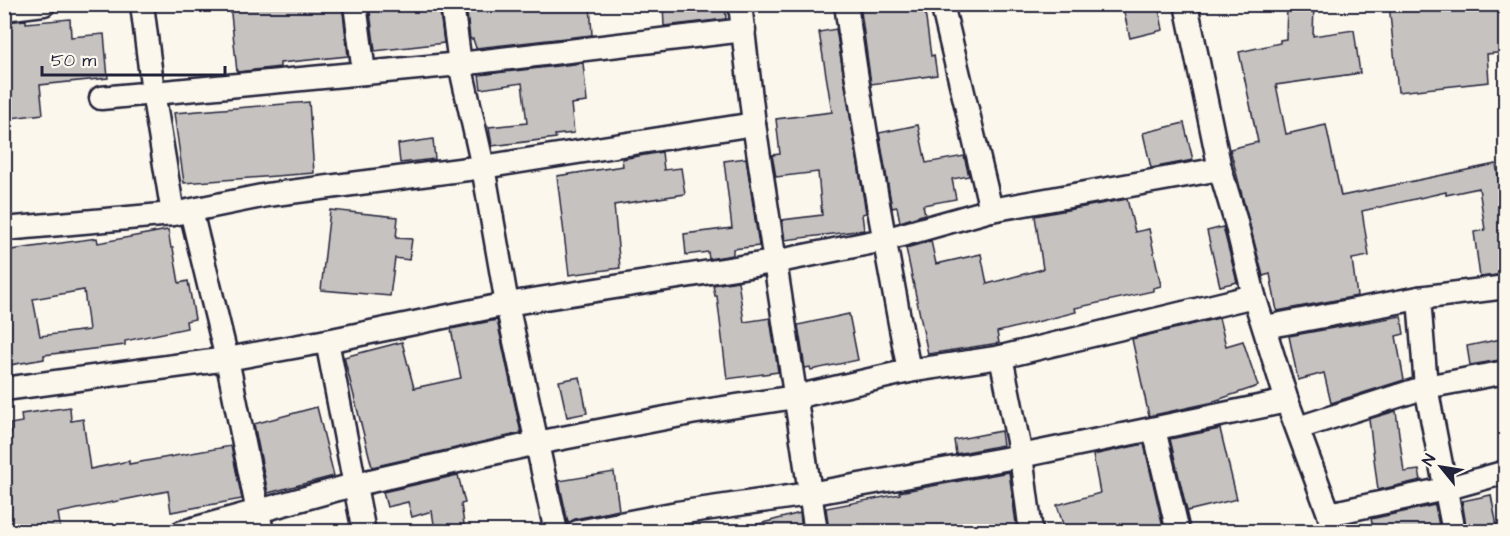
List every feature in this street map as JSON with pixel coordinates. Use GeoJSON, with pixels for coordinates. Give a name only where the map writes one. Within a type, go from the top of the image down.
{"type":"FeatureCollection","features":[{"type":"Feature","properties":{"kind":"street"},"geometry":{"type":"LineString","coordinates":[[4,9],[44,4]]}},
{"type":"Feature","properties":{"kind":"street"},"geometry":{"type":"LineString","coordinates":[[142,4],[153,92],[182,212],[227,359],[260,521]]}},
{"type":"Feature","properties":{"kind":"street"},"geometry":{"type":"LineString","coordinates":[[355,4],[364,73]]}},
{"type":"Feature","properties":{"kind":"street"},"geometry":{"type":"LineString","coordinates":[[452,4],[460,64],[483,167],[507,304],[556,531]]}},
{"type":"Feature","properties":{"kind":"street"},"geometry":{"type":"LineString","coordinates":[[740,4],[754,124],[816,531]]}},
{"type":"Feature","properties":{"kind":"street"},"geometry":{"type":"LineString","coordinates":[[846,4],[884,240],[909,371]]}},
{"type":"Feature","properties":{"kind":"street"},"geometry":{"type":"LineString","coordinates":[[942,4],[991,210]]}},
{"type":"Feature","properties":{"kind":"street"},"geometry":{"type":"LineString","coordinates":[[1186,4],[1220,169],[1254,296],[1287,401],[1331,523],[1506,472]]}},
{"type":"Feature","properties":{"kind":"street"},"geometry":{"type":"LineString","coordinates":[[101,98],[460,64],[744,30]]}},
{"type":"Feature","properties":{"kind":"street"},"geometry":{"type":"LineString","coordinates":[[4,229],[182,212],[267,195],[483,167],[754,124]]}},
{"type":"Feature","properties":{"kind":"street"},"geometry":{"type":"LineString","coordinates":[[4,389],[227,359],[507,304],[774,262],[884,240],[991,210],[1220,169]]}},
{"type":"Feature","properties":{"kind":"street"},"geometry":{"type":"LineString","coordinates":[[1265,327],[1419,298],[1506,287]]}},
{"type":"Feature","properties":{"kind":"street"},"geometry":{"type":"LineString","coordinates":[[182,531],[260,521],[353,485],[537,443],[691,413],[795,397],[909,371],[1001,357],[1254,296]]}},
{"type":"Feature","properties":{"kind":"street"},"geometry":{"type":"LineString","coordinates":[[1419,298],[1426,387],[1454,531]]}},
{"type":"Feature","properties":{"kind":"street"},"geometry":{"type":"LineString","coordinates":[[327,341],[353,485],[364,531]]}},
{"type":"Feature","properties":{"kind":"street"},"geometry":{"type":"LineString","coordinates":[[1001,357],[1021,456],[1031,531]]}},
{"type":"Feature","properties":{"kind":"street"},"geometry":{"type":"LineString","coordinates":[[1298,428],[1426,387],[1506,372]]}},
{"type":"Feature","properties":{"kind":"street"},"geometry":{"type":"LineString","coordinates":[[578,531],[678,522],[809,494],[1021,456],[1287,401]]}},
{"type":"Feature","properties":{"kind":"street"},"geometry":{"type":"LineString","coordinates":[[1154,429],[1178,531]]}},
{"type":"Feature","properties":{"kind":"building"},"geometry":{"type":"Polygon","coordinates":[[[230,4],[342,4],[348,56],[280,63],[280,67],[237,72],[230,4]]]}},
{"type":"Feature","properties":{"kind":"building"},"geometry":{"type":"Polygon","coordinates":[[[369,4],[439,4],[444,43],[375,51],[369,4]]]}},
{"type":"Feature","properties":{"kind":"building"},"geometry":{"type":"Polygon","coordinates":[[[466,4],[590,4],[592,35],[476,48],[473,39],[470,39],[466,4]]]}},
{"type":"Feature","properties":{"kind":"building"},"geometry":{"type":"Polygon","coordinates":[[[663,4],[725,4],[726,19],[664,26],[663,4]]]}},
{"type":"Feature","properties":{"kind":"building"},"geometry":{"type":"Polygon","coordinates":[[[860,4],[924,4],[931,56],[934,55],[937,75],[871,84],[860,4]]]}},
{"type":"Feature","properties":{"kind":"building"},"geometry":{"type":"Polygon","coordinates":[[[1122,4],[1158,4],[1163,30],[1130,38],[1122,4]]]}},
{"type":"Feature","properties":{"kind":"building"},"geometry":{"type":"Polygon","coordinates":[[[1287,4],[1314,4],[1313,36],[1354,30],[1360,73],[1276,85],[1286,134],[1326,125],[1341,196],[1496,164],[1506,224],[1506,274],[1480,277],[1474,232],[1485,230],[1479,188],[1446,195],[1446,192],[1362,211],[1369,256],[1352,259],[1357,296],[1277,311],[1270,274],[1263,276],[1230,149],[1258,142],[1239,52],[1280,43],[1280,40],[1286,39],[1287,4]]]}},
{"type":"Feature","properties":{"kind":"building"},"geometry":{"type":"Polygon","coordinates":[[[1389,4],[1506,4],[1506,52],[1487,54],[1489,82],[1398,92],[1389,4]]]}},
{"type":"Feature","properties":{"kind":"building"},"geometry":{"type":"Polygon","coordinates":[[[70,19],[71,37],[104,34],[108,78],[40,85],[43,114],[11,118],[4,63],[4,22],[26,20],[26,23],[70,19]]]}},
{"type":"Feature","properties":{"kind":"building"},"geometry":{"type":"Polygon","coordinates":[[[836,29],[866,213],[862,214],[864,230],[785,240],[782,220],[822,215],[818,172],[776,177],[772,155],[780,154],[776,119],[832,112],[819,32],[836,29]]]}},
{"type":"Feature","properties":{"kind":"building"},"geometry":{"type":"Polygon","coordinates":[[[583,63],[587,102],[571,104],[574,133],[555,135],[556,138],[492,146],[489,127],[527,123],[522,83],[481,89],[479,75],[583,63]]]}},
{"type":"Feature","properties":{"kind":"building"},"geometry":{"type":"Polygon","coordinates":[[[309,102],[314,173],[184,183],[174,113],[309,102]]]}},
{"type":"Feature","properties":{"kind":"building"},"geometry":{"type":"Polygon","coordinates":[[[1184,123],[1193,160],[1151,168],[1143,133],[1184,123]]]}},
{"type":"Feature","properties":{"kind":"building"},"geometry":{"type":"Polygon","coordinates":[[[918,125],[926,163],[964,156],[969,176],[952,179],[956,199],[923,205],[925,214],[900,222],[897,207],[892,208],[879,133],[918,125]]]}},
{"type":"Feature","properties":{"kind":"building"},"geometry":{"type":"Polygon","coordinates":[[[433,139],[435,159],[400,163],[398,144],[433,139]]]}},
{"type":"Feature","properties":{"kind":"building"},"geometry":{"type":"Polygon","coordinates":[[[662,152],[664,170],[681,168],[685,194],[614,205],[620,268],[569,275],[557,176],[623,166],[622,159],[662,152]]]}},
{"type":"Feature","properties":{"kind":"building"},"geometry":{"type":"Polygon","coordinates":[[[746,158],[759,246],[733,249],[733,255],[709,259],[708,252],[686,255],[684,234],[732,228],[724,161],[746,158]]]}},
{"type":"Feature","properties":{"kind":"building"},"geometry":{"type":"Polygon","coordinates":[[[1127,199],[1135,232],[1149,229],[1161,286],[1153,288],[1153,291],[1075,308],[1076,312],[997,332],[999,343],[928,354],[906,248],[931,241],[936,264],[981,254],[987,284],[1043,269],[1035,216],[1127,199]]]}},
{"type":"Feature","properties":{"kind":"building"},"geometry":{"type":"Polygon","coordinates":[[[330,210],[398,217],[396,238],[412,239],[409,260],[395,258],[390,296],[321,290],[330,210]]]}},
{"type":"Feature","properties":{"kind":"building"},"geometry":{"type":"Polygon","coordinates":[[[1223,227],[1237,282],[1220,286],[1207,231],[1223,227]]]}},
{"type":"Feature","properties":{"kind":"building"},"geometry":{"type":"Polygon","coordinates":[[[168,230],[179,283],[188,281],[195,319],[186,321],[187,328],[125,341],[125,345],[44,355],[44,359],[4,366],[4,333],[10,332],[4,301],[4,251],[97,238],[98,243],[168,230]],[[84,290],[33,299],[40,336],[89,330],[84,290]]]}},
{"type":"Feature","properties":{"kind":"building"},"geometry":{"type":"Polygon","coordinates":[[[738,281],[744,322],[770,318],[778,372],[727,379],[717,296],[715,296],[713,285],[738,281]]]}},
{"type":"Feature","properties":{"kind":"building"},"geometry":{"type":"Polygon","coordinates":[[[849,314],[858,360],[811,370],[810,367],[805,368],[798,325],[849,314]]]}},
{"type":"Feature","properties":{"kind":"building"},"geometry":{"type":"Polygon","coordinates":[[[1401,316],[1404,334],[1396,336],[1404,380],[1331,403],[1324,373],[1298,380],[1289,336],[1401,316]]]}},
{"type":"Feature","properties":{"kind":"building"},"geometry":{"type":"Polygon","coordinates":[[[1219,318],[1226,346],[1243,341],[1258,386],[1214,402],[1149,416],[1132,339],[1219,318]]]}},
{"type":"Feature","properties":{"kind":"building"},"geometry":{"type":"Polygon","coordinates":[[[497,320],[521,433],[372,467],[344,357],[402,342],[414,388],[461,378],[451,329],[497,320]]]}},
{"type":"Feature","properties":{"kind":"building"},"geometry":{"type":"Polygon","coordinates":[[[1506,338],[1506,359],[1470,365],[1467,346],[1506,338]]]}},
{"type":"Feature","properties":{"kind":"building"},"geometry":{"type":"Polygon","coordinates":[[[580,377],[587,413],[567,417],[559,381],[580,377]]]}},
{"type":"Feature","properties":{"kind":"building"},"geometry":{"type":"Polygon","coordinates":[[[70,407],[71,421],[83,419],[90,469],[231,446],[242,499],[171,512],[168,491],[58,513],[61,531],[4,531],[4,434],[11,433],[10,424],[22,422],[21,414],[70,407]]]}},
{"type":"Feature","properties":{"kind":"building"},"geometry":{"type":"Polygon","coordinates":[[[317,407],[334,476],[268,493],[254,424],[317,407]]]}},
{"type":"Feature","properties":{"kind":"building"},"geometry":{"type":"Polygon","coordinates":[[[1396,411],[1404,472],[1419,470],[1421,480],[1378,490],[1369,419],[1396,411]]]}},
{"type":"Feature","properties":{"kind":"building"},"geometry":{"type":"Polygon","coordinates":[[[1220,429],[1237,499],[1187,511],[1170,439],[1220,429]]]}},
{"type":"Feature","properties":{"kind":"building"},"geometry":{"type":"Polygon","coordinates":[[[1001,431],[1003,445],[956,454],[954,440],[1001,431]]]}},
{"type":"Feature","properties":{"kind":"building"},"geometry":{"type":"Polygon","coordinates":[[[1144,444],[1164,531],[1065,531],[1057,505],[1100,493],[1093,455],[1144,444]]]}},
{"type":"Feature","properties":{"kind":"building"},"geometry":{"type":"Polygon","coordinates":[[[614,472],[619,510],[575,519],[568,523],[559,481],[614,472]]]}},
{"type":"Feature","properties":{"kind":"building"},"geometry":{"type":"Polygon","coordinates":[[[1009,472],[1017,531],[829,531],[826,508],[1009,472]]]}},
{"type":"Feature","properties":{"kind":"building"},"geometry":{"type":"Polygon","coordinates":[[[458,475],[465,503],[461,504],[465,531],[435,531],[432,511],[412,517],[408,502],[387,507],[383,492],[458,475]]]}},
{"type":"Feature","properties":{"kind":"building"},"geometry":{"type":"Polygon","coordinates":[[[1491,495],[1498,531],[1467,531],[1462,501],[1491,495]]]}},
{"type":"Feature","properties":{"kind":"building"},"geometry":{"type":"Polygon","coordinates":[[[1435,505],[1440,531],[1424,531],[1423,528],[1404,531],[1374,531],[1371,519],[1435,505]]]}},
{"type":"Feature","properties":{"kind":"building"},"geometry":{"type":"Polygon","coordinates":[[[800,513],[802,531],[756,531],[755,525],[800,513]]]}}]}
